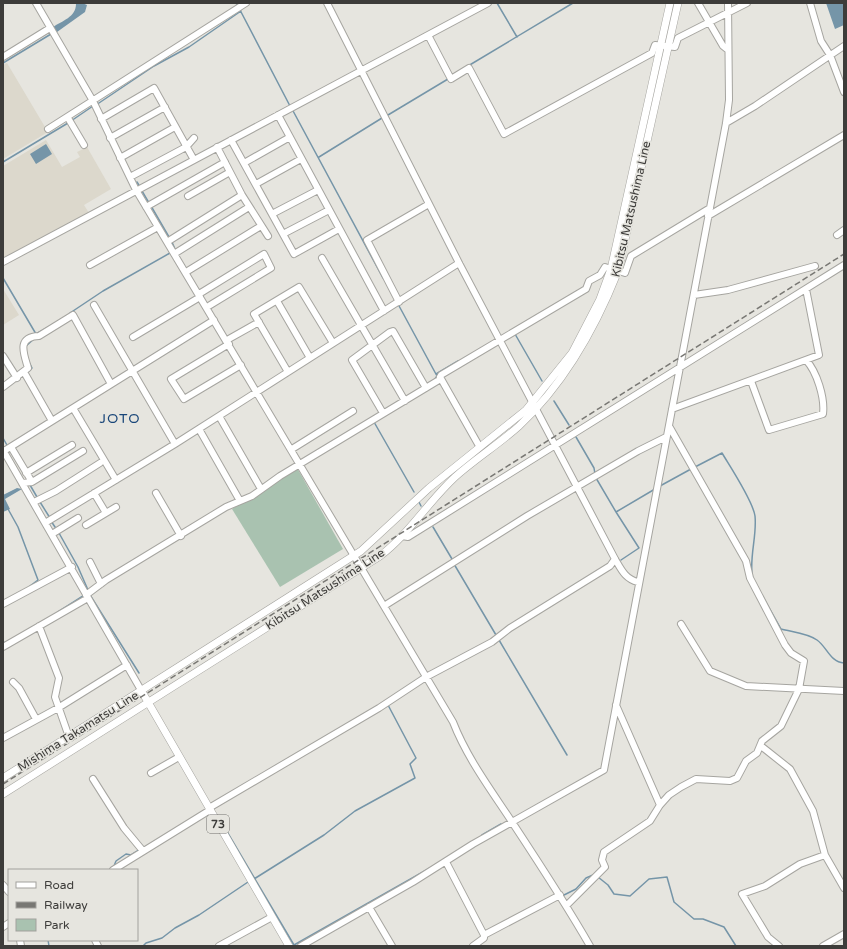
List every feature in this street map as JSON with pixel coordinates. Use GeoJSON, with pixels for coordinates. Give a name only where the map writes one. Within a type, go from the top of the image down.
{"type":"FeatureCollection","features":[{"type":"Feature","properties":{"kind":"main road","name":"Kibitsu Matsushima Line"},"geometry":{"type":"LineString","coordinates":[[141,690],[354,556],[429,488],[534,405],[576,358],[605,304],[618,271],[664,45],[670,3]]}},
{"type":"Feature","properties":{"kind":"main road","name":"Kibitsu Matsushima Line"},"geometry":{"type":"LineString","coordinates":[[148,703],[385,552],[402,536],[456,477],[518,427],[572,352],[600,299],[611,269],[664,45],[678,3]]}},
{"type":"Feature","properties":{"kind":"main road","name":"Mishima Takamatsu Line"},"geometry":{"type":"LineString","coordinates":[[3,778],[141,690],[179,757],[211,807],[289,946]]}},
{"type":"Feature","properties":{"kind":"main road","name":"Mishima Takamatsu Line"},"geometry":{"type":"LineString","coordinates":[[3,794],[148,703]]}},
{"type":"Feature","properties":{"kind":"street"},"geometry":{"type":"LineString","coordinates":[[36,3],[94,104],[130,177],[149,205],[158,227],[170,241],[174,254],[300,462],[360,568],[453,722],[466,750],[567,905],[590,946]]}},
{"type":"Feature","properties":{"kind":"street"},"geometry":{"type":"LineString","coordinates":[[48,129],[94,104],[246,3]]}},
{"type":"Feature","properties":{"kind":"street"},"geometry":{"type":"LineString","coordinates":[[327,3],[459,263],[615,559],[625,575],[631,581],[638,582]]}},
{"type":"Feature","properties":{"kind":"street"},"geometry":{"type":"LineString","coordinates":[[3,262],[488,3]]}},
{"type":"Feature","properties":{"kind":"street"},"geometry":{"type":"LineString","coordinates":[[698,3],[708,23],[723,46],[728,50]]}},
{"type":"Feature","properties":{"kind":"street"},"geometry":{"type":"LineString","coordinates":[[301,946],[512,822],[604,770],[627,655],[638,582],[726,123],[729,100],[728,3]]}},
{"type":"Feature","properties":{"kind":"street"},"geometry":{"type":"LineString","coordinates":[[428,35],[450,77],[469,68],[504,134],[652,53],[655,44],[675,47],[678,38],[747,3]]}},
{"type":"Feature","properties":{"kind":"street"},"geometry":{"type":"LineString","coordinates":[[810,3],[821,41],[830,55],[844,92]]}},
{"type":"Feature","properties":{"kind":"street"},"geometry":{"type":"LineString","coordinates":[[3,57],[52,31]]}},
{"type":"Feature","properties":{"kind":"street"},"geometry":{"type":"LineString","coordinates":[[726,123],[755,106],[844,46]]}},
{"type":"Feature","properties":{"kind":"street"},"geometry":{"type":"LineString","coordinates":[[101,119],[154,88],[194,160]]}},
{"type":"Feature","properties":{"kind":"street"},"geometry":{"type":"LineString","coordinates":[[110,138],[164,107]]}},
{"type":"Feature","properties":{"kind":"street"},"geometry":{"type":"LineString","coordinates":[[278,115],[384,311]]}},
{"type":"Feature","properties":{"kind":"street"},"geometry":{"type":"LineString","coordinates":[[68,119],[84,145]]}},
{"type":"Feature","properties":{"kind":"street"},"geometry":{"type":"LineString","coordinates":[[120,158],[175,127]]}},
{"type":"Feature","properties":{"kind":"street"},"geometry":{"type":"LineString","coordinates":[[3,647],[87,597],[101,583],[180,534],[260,488],[588,285],[600,275],[605,267],[625,272],[631,256],[844,135]]}},
{"type":"Feature","properties":{"kind":"street"},"geometry":{"type":"LineString","coordinates":[[244,163],[290,137]]}},
{"type":"Feature","properties":{"kind":"street"},"geometry":{"type":"LineString","coordinates":[[130,177],[186,147],[194,138]]}},
{"type":"Feature","properties":{"kind":"street"},"geometry":{"type":"LineString","coordinates":[[231,140],[294,254],[340,229]]}},
{"type":"Feature","properties":{"kind":"street"},"geometry":{"type":"LineString","coordinates":[[217,147],[242,195],[268,236]]}},
{"type":"Feature","properties":{"kind":"street"},"geometry":{"type":"LineString","coordinates":[[256,184],[302,159]]}},
{"type":"Feature","properties":{"kind":"street"},"geometry":{"type":"LineString","coordinates":[[149,205],[225,162]]}},
{"type":"Feature","properties":{"kind":"street"},"geometry":{"type":"LineString","coordinates":[[188,196],[230,172]]}},
{"type":"Feature","properties":{"kind":"street"},"geometry":{"type":"LineString","coordinates":[[272,214],[318,190]]}},
{"type":"Feature","properties":{"kind":"street"},"geometry":{"type":"LineString","coordinates":[[170,241],[242,195]]}},
{"type":"Feature","properties":{"kind":"street"},"geometry":{"type":"LineString","coordinates":[[398,303],[367,240],[429,204]]}},
{"type":"Feature","properties":{"kind":"street"},"geometry":{"type":"LineString","coordinates":[[174,254],[249,207]]}},
{"type":"Feature","properties":{"kind":"street"},"geometry":{"type":"LineString","coordinates":[[283,234],[329,210]]}},
{"type":"Feature","properties":{"kind":"street"},"geometry":{"type":"LineString","coordinates":[[186,272],[262,226]]}},
{"type":"Feature","properties":{"kind":"street"},"geometry":{"type":"LineString","coordinates":[[90,265],[158,227]]}},
{"type":"Feature","properties":{"kind":"street"},"geometry":{"type":"LineString","coordinates":[[837,235],[844,230]]}},
{"type":"Feature","properties":{"kind":"street"},"geometry":{"type":"LineString","coordinates":[[133,336],[264,254],[271,268],[207,307]]}},
{"type":"Feature","properties":{"kind":"street"},"geometry":{"type":"LineString","coordinates":[[322,258],[404,399]]}},
{"type":"Feature","properties":{"kind":"street"},"geometry":{"type":"LineString","coordinates":[[49,520],[200,429],[257,391],[459,263]]}},
{"type":"Feature","properties":{"kind":"street"},"geometry":{"type":"LineString","coordinates":[[402,536],[408,537],[844,265]]}},
{"type":"Feature","properties":{"kind":"street"},"geometry":{"type":"LineString","coordinates":[[694,295],[728,290],[815,266]]}},
{"type":"Feature","properties":{"kind":"street"},"geometry":{"type":"LineString","coordinates":[[288,372],[254,314],[299,287],[333,343]]}},
{"type":"Feature","properties":{"kind":"street"},"geometry":{"type":"LineString","coordinates":[[672,409],[819,355],[806,289]]}},
{"type":"Feature","properties":{"kind":"street"},"geometry":{"type":"LineString","coordinates":[[277,301],[310,358]]}},
{"type":"Feature","properties":{"kind":"street"},"geometry":{"type":"LineString","coordinates":[[94,305],[131,371],[175,444]]}},
{"type":"Feature","properties":{"kind":"street"},"geometry":{"type":"LineString","coordinates":[[4,385],[25,374],[28,368],[23,354],[23,346],[35,336],[73,315],[111,384]]}},
{"type":"Feature","properties":{"kind":"street"},"geometry":{"type":"LineString","coordinates":[[7,449],[214,320]]}},
{"type":"Feature","properties":{"kind":"street"},"geometry":{"type":"LineString","coordinates":[[241,365],[184,399],[171,379],[259,322]]}},
{"type":"Feature","properties":{"kind":"street"},"geometry":{"type":"LineString","coordinates":[[383,412],[352,360],[393,331],[425,386]]}},
{"type":"Feature","properties":{"kind":"street"},"geometry":{"type":"LineString","coordinates":[[3,356],[16,378]]}},
{"type":"Feature","properties":{"kind":"street"},"geometry":{"type":"LineString","coordinates":[[751,381],[769,430],[823,414],[823,396],[811,366],[806,360]]}},
{"type":"Feature","properties":{"kind":"street"},"geometry":{"type":"LineString","coordinates":[[25,374],[52,421]]}},
{"type":"Feature","properties":{"kind":"street"},"geometry":{"type":"LineString","coordinates":[[440,377],[478,444]]}},
{"type":"Feature","properties":{"kind":"street"},"geometry":{"type":"LineString","coordinates":[[73,408],[116,480]]}},
{"type":"Feature","properties":{"kind":"street"},"geometry":{"type":"LineString","coordinates":[[292,449],[354,412]]}},
{"type":"Feature","properties":{"kind":"street"},"geometry":{"type":"LineString","coordinates":[[219,416],[260,488]]}},
{"type":"Feature","properties":{"kind":"street"},"geometry":{"type":"LineString","coordinates":[[567,905],[605,867],[602,860],[604,852],[650,821],[660,805],[675,791],[696,779],[734,781],[746,761],[757,752],[762,741],[782,726],[799,689],[804,661],[791,654],[785,646],[750,578],[746,560],[669,426]]}},
{"type":"Feature","properties":{"kind":"street"},"geometry":{"type":"LineString","coordinates":[[200,429],[239,499]]}},
{"type":"Feature","properties":{"kind":"street"},"geometry":{"type":"LineString","coordinates":[[384,606],[430,579],[459,558],[595,476],[666,437]]}},
{"type":"Feature","properties":{"kind":"street"},"geometry":{"type":"LineString","coordinates":[[26,473],[72,445]]}},
{"type":"Feature","properties":{"kind":"street"},"geometry":{"type":"LineString","coordinates":[[7,449],[26,473],[28,483]]}},
{"type":"Feature","properties":{"kind":"street"},"geometry":{"type":"LineString","coordinates":[[7,449],[49,520],[87,597],[141,690]]}},
{"type":"Feature","properties":{"kind":"street"},"geometry":{"type":"LineString","coordinates":[[28,483],[83,452]]}},
{"type":"Feature","properties":{"kind":"street"},"geometry":{"type":"LineString","coordinates":[[37,500],[56,491],[100,463]]}},
{"type":"Feature","properties":{"kind":"street"},"geometry":{"type":"LineString","coordinates":[[156,492],[180,534]]}},
{"type":"Feature","properties":{"kind":"street"},"geometry":{"type":"LineString","coordinates":[[94,493],[106,512]]}},
{"type":"Feature","properties":{"kind":"street"},"geometry":{"type":"LineString","coordinates":[[86,525],[116,507]]}},
{"type":"Feature","properties":{"kind":"street"},"geometry":{"type":"LineString","coordinates":[[55,532],[78,518]]}},
{"type":"Feature","properties":{"kind":"street"},"geometry":{"type":"LineString","coordinates":[[114,869],[141,850],[379,708],[426,677],[492,642],[510,628],[610,566],[615,559]]}},
{"type":"Feature","properties":{"kind":"street"},"geometry":{"type":"LineString","coordinates":[[90,562],[101,583]]}},
{"type":"Feature","properties":{"kind":"street"},"geometry":{"type":"LineString","coordinates":[[3,604],[72,567]]}},
{"type":"Feature","properties":{"kind":"street"},"geometry":{"type":"LineString","coordinates":[[681,624],[710,671],[746,686],[844,690]]}},
{"type":"Feature","properties":{"kind":"street"},"geometry":{"type":"LineString","coordinates":[[39,626],[59,678],[55,697],[69,737]]}},
{"type":"Feature","properties":{"kind":"street"},"geometry":{"type":"LineString","coordinates":[[3,738],[58,708],[127,665]]}},
{"type":"Feature","properties":{"kind":"street"},"geometry":{"type":"LineString","coordinates":[[13,682],[19,688],[36,719]]}},
{"type":"Feature","properties":{"kind":"street"},"geometry":{"type":"LineString","coordinates":[[616,705],[660,805]]}},
{"type":"Feature","properties":{"kind":"street"},"geometry":{"type":"LineString","coordinates":[[761,746],[790,769],[813,811],[826,855],[844,888]]}},
{"type":"Feature","properties":{"kind":"street"},"geometry":{"type":"LineString","coordinates":[[151,773],[179,757]]}},
{"type":"Feature","properties":{"kind":"street"},"geometry":{"type":"LineString","coordinates":[[93,779],[124,828],[141,850]]}},
{"type":"Feature","properties":{"kind":"street"},"geometry":{"type":"LineString","coordinates":[[779,946],[768,937],[742,894],[765,886],[800,864],[826,855]]}},
{"type":"Feature","properties":{"kind":"street"},"geometry":{"type":"LineString","coordinates":[[446,862],[484,935]]}},
{"type":"Feature","properties":{"kind":"street"},"geometry":{"type":"LineString","coordinates":[[473,946],[484,938],[484,935],[560,895]]}},
{"type":"Feature","properties":{"kind":"street"},"geometry":{"type":"LineString","coordinates":[[368,907],[392,946]]}},
{"type":"Feature","properties":{"kind":"street"},"geometry":{"type":"LineString","coordinates":[[219,946],[272,917]]}},
{"type":"Feature","properties":{"kind":"street"},"geometry":{"type":"LineString","coordinates":[[823,946],[844,934]]}},
{"type":"Feature","properties":{"kind":"shaded area"},"geometry":{"type":"Polygon","coordinates":[[[7,63],[48,132],[3,159],[3,65],[7,63]]]}},
{"type":"Feature","properties":{"kind":"shaded area"},"geometry":{"type":"Polygon","coordinates":[[[46,140],[62,167],[80,157],[77,152],[87,147],[111,189],[84,205],[89,213],[3,260],[3,166],[46,140]]]}},
{"type":"Feature","properties":{"kind":"shaded area"},"geometry":{"type":"Polygon","coordinates":[[[3,289],[19,315],[3,325],[3,289]]]}},
{"type":"Feature","properties":{"kind":"green space"},"geometry":{"type":"Polygon","coordinates":[[[296,466],[343,549],[280,587],[232,509],[296,466]]]}},
{"type":"Feature","properties":{"kind":"water"},"geometry":{"type":"Polygon","coordinates":[[[82,3],[87,5],[85,12],[57,32],[53,27],[64,21],[74,12],[76,4],[82,3]]]}},
{"type":"Feature","properties":{"kind":"water"},"geometry":{"type":"Polygon","coordinates":[[[826,3],[844,3],[844,25],[835,29],[826,3]]]}},
{"type":"Feature","properties":{"kind":"water"},"geometry":{"type":"Polygon","coordinates":[[[46,144],[52,154],[36,164],[30,154],[46,144]]]}},
{"type":"Feature","properties":{"kind":"water"},"geometry":{"type":"Polygon","coordinates":[[[17,488],[22,489],[5,499],[10,509],[3,512],[3,495],[17,488]]]}},
{"type":"Feature","properties":{"kind":"waterway"},"geometry":{"type":"LineString","coordinates":[[236,3],[238,7]]}},
{"type":"Feature","properties":{"kind":"waterway"},"geometry":{"type":"LineString","coordinates":[[497,3],[517,37]]}},
{"type":"Feature","properties":{"kind":"waterway"},"geometry":{"type":"LineString","coordinates":[[468,66],[573,3]]}},
{"type":"Feature","properties":{"kind":"waterway"},"geometry":{"type":"LineString","coordinates":[[240,10],[290,106]]}},
{"type":"Feature","properties":{"kind":"waterway"},"geometry":{"type":"LineString","coordinates":[[96,105],[154,66],[189,47],[241,11]]}},
{"type":"Feature","properties":{"kind":"waterway"},"geometry":{"type":"LineString","coordinates":[[3,63],[51,34]]}},
{"type":"Feature","properties":{"kind":"waterway"},"geometry":{"type":"LineString","coordinates":[[388,115],[448,79]]}},
{"type":"Feature","properties":{"kind":"waterway"},"geometry":{"type":"LineString","coordinates":[[71,121],[93,106]]}},
{"type":"Feature","properties":{"kind":"waterway"},"geometry":{"type":"LineString","coordinates":[[292,109],[383,278]]}},
{"type":"Feature","properties":{"kind":"waterway"},"geometry":{"type":"LineString","coordinates":[[319,157],[382,118]]}},
{"type":"Feature","properties":{"kind":"waterway"},"geometry":{"type":"LineString","coordinates":[[3,162],[68,123]]}},
{"type":"Feature","properties":{"kind":"waterway"},"geometry":{"type":"LineString","coordinates":[[137,182],[140,187]]}},
{"type":"Feature","properties":{"kind":"waterway"},"geometry":{"type":"LineString","coordinates":[[142,191],[149,203]]}},
{"type":"Feature","properties":{"kind":"waterway"},"geometry":{"type":"LineString","coordinates":[[151,206],[169,237]]}},
{"type":"Feature","properties":{"kind":"waterway"},"geometry":{"type":"LineString","coordinates":[[171,240],[175,249]]}},
{"type":"Feature","properties":{"kind":"waterway"},"geometry":{"type":"LineString","coordinates":[[70,313],[103,291],[170,253]]}},
{"type":"Feature","properties":{"kind":"waterway"},"geometry":{"type":"LineString","coordinates":[[3,278],[36,334]]}},
{"type":"Feature","properties":{"kind":"waterway"},"geometry":{"type":"LineString","coordinates":[[398,304],[437,376],[435,379]]}},
{"type":"Feature","properties":{"kind":"waterway"},"geometry":{"type":"LineString","coordinates":[[36,334],[52,325]]}},
{"type":"Feature","properties":{"kind":"waterway"},"geometry":{"type":"LineString","coordinates":[[515,334],[542,381]]}},
{"type":"Feature","properties":{"kind":"waterway"},"geometry":{"type":"LineString","coordinates":[[26,346],[35,338]]}},
{"type":"Feature","properties":{"kind":"waterway"},"geometry":{"type":"LineString","coordinates":[[27,373],[32,368],[28,360]]}},
{"type":"Feature","properties":{"kind":"waterway"},"geometry":{"type":"LineString","coordinates":[[436,374],[458,361]]}},
{"type":"Feature","properties":{"kind":"waterway"},"geometry":{"type":"LineString","coordinates":[[14,382],[24,375]]}},
{"type":"Feature","properties":{"kind":"waterway"},"geometry":{"type":"LineString","coordinates":[[554,401],[569,425]]}},
{"type":"Feature","properties":{"kind":"waterway"},"geometry":{"type":"LineString","coordinates":[[374,422],[414,492]]}},
{"type":"Feature","properties":{"kind":"waterway"},"geometry":{"type":"LineString","coordinates":[[576,437],[594,468],[595,474]]}},
{"type":"Feature","properties":{"kind":"waterway"},"geometry":{"type":"LineString","coordinates":[[3,438],[8,447]]}},
{"type":"Feature","properties":{"kind":"waterway"},"geometry":{"type":"LineString","coordinates":[[695,467],[722,453],[746,493],[755,516],[752,574]]}},
{"type":"Feature","properties":{"kind":"waterway"},"geometry":{"type":"LineString","coordinates":[[660,486],[691,469]]}},
{"type":"Feature","properties":{"kind":"waterway"},"geometry":{"type":"LineString","coordinates":[[596,478],[616,512],[655,489]]}},
{"type":"Feature","properties":{"kind":"waterway"},"geometry":{"type":"LineString","coordinates":[[30,485],[37,497]]}},
{"type":"Feature","properties":{"kind":"waterway"},"geometry":{"type":"LineString","coordinates":[[40,502],[50,518]]}},
{"type":"Feature","properties":{"kind":"waterway"},"geometry":{"type":"LineString","coordinates":[[419,502],[421,506]]}},
{"type":"Feature","properties":{"kind":"waterway"},"geometry":{"type":"LineString","coordinates":[[8,509],[18,527],[38,580],[30,586]]}},
{"type":"Feature","properties":{"kind":"waterway"},"geometry":{"type":"LineString","coordinates":[[616,512],[639,548],[621,560]]}},
{"type":"Feature","properties":{"kind":"waterway"},"geometry":{"type":"LineString","coordinates":[[51,521],[57,530]]}},
{"type":"Feature","properties":{"kind":"waterway"},"geometry":{"type":"LineString","coordinates":[[433,527],[452,559]]}},
{"type":"Feature","properties":{"kind":"waterway"},"geometry":{"type":"LineString","coordinates":[[59,533],[78,567],[88,590]]}},
{"type":"Feature","properties":{"kind":"waterway"},"geometry":{"type":"LineString","coordinates":[[454,564],[496,635]]}},
{"type":"Feature","properties":{"kind":"waterway"},"geometry":{"type":"LineString","coordinates":[[90,595],[139,673]]}},
{"type":"Feature","properties":{"kind":"waterway"},"geometry":{"type":"LineString","coordinates":[[58,612],[83,596]]}},
{"type":"Feature","properties":{"kind":"waterway"},"geometry":{"type":"LineString","coordinates":[[763,597],[781,629],[804,634],[817,640],[835,660],[844,663]]}},
{"type":"Feature","properties":{"kind":"waterway"},"geometry":{"type":"LineString","coordinates":[[499,640],[567,755]]}},
{"type":"Feature","properties":{"kind":"waterway"},"geometry":{"type":"LineString","coordinates":[[3,643],[9,641]]}},
{"type":"Feature","properties":{"kind":"waterway"},"geometry":{"type":"LineString","coordinates":[[254,879],[324,835],[355,811],[415,778],[410,764],[416,758],[388,705]]}},
{"type":"Feature","properties":{"kind":"waterway"},"geometry":{"type":"LineString","coordinates":[[482,835],[501,824]]}},
{"type":"Feature","properties":{"kind":"waterway"},"geometry":{"type":"LineString","coordinates":[[226,830],[294,945],[430,868]]}},
{"type":"Feature","properties":{"kind":"waterway"},"geometry":{"type":"LineString","coordinates":[[114,866],[116,861],[126,854],[131,855],[139,850]]}},
{"type":"Feature","properties":{"kind":"waterway"},"geometry":{"type":"LineString","coordinates":[[564,895],[576,889],[586,878],[593,875]]}},
{"type":"Feature","properties":{"kind":"waterway"},"geometry":{"type":"LineString","coordinates":[[598,877],[608,885],[614,894],[630,896],[649,879],[667,877],[674,902],[694,919],[703,919],[724,927],[736,946]]}},
{"type":"Feature","properties":{"kind":"waterway"},"geometry":{"type":"LineString","coordinates":[[143,946],[146,943],[162,938],[175,928],[199,915],[248,882]]}},
{"type":"Feature","properties":{"kind":"waterway"},"geometry":{"type":"LineString","coordinates":[[48,941],[49,946]]}},
{"type":"Feature","properties":{"kind":"railway"},"geometry":{"type":"LineString","coordinates":[[3,784],[844,254]]}},
{"type":"Feature","properties":{"kind":"district","name":"JOTO"},"geometry":{"type":"Point","coordinates":[120,418]}}]}
